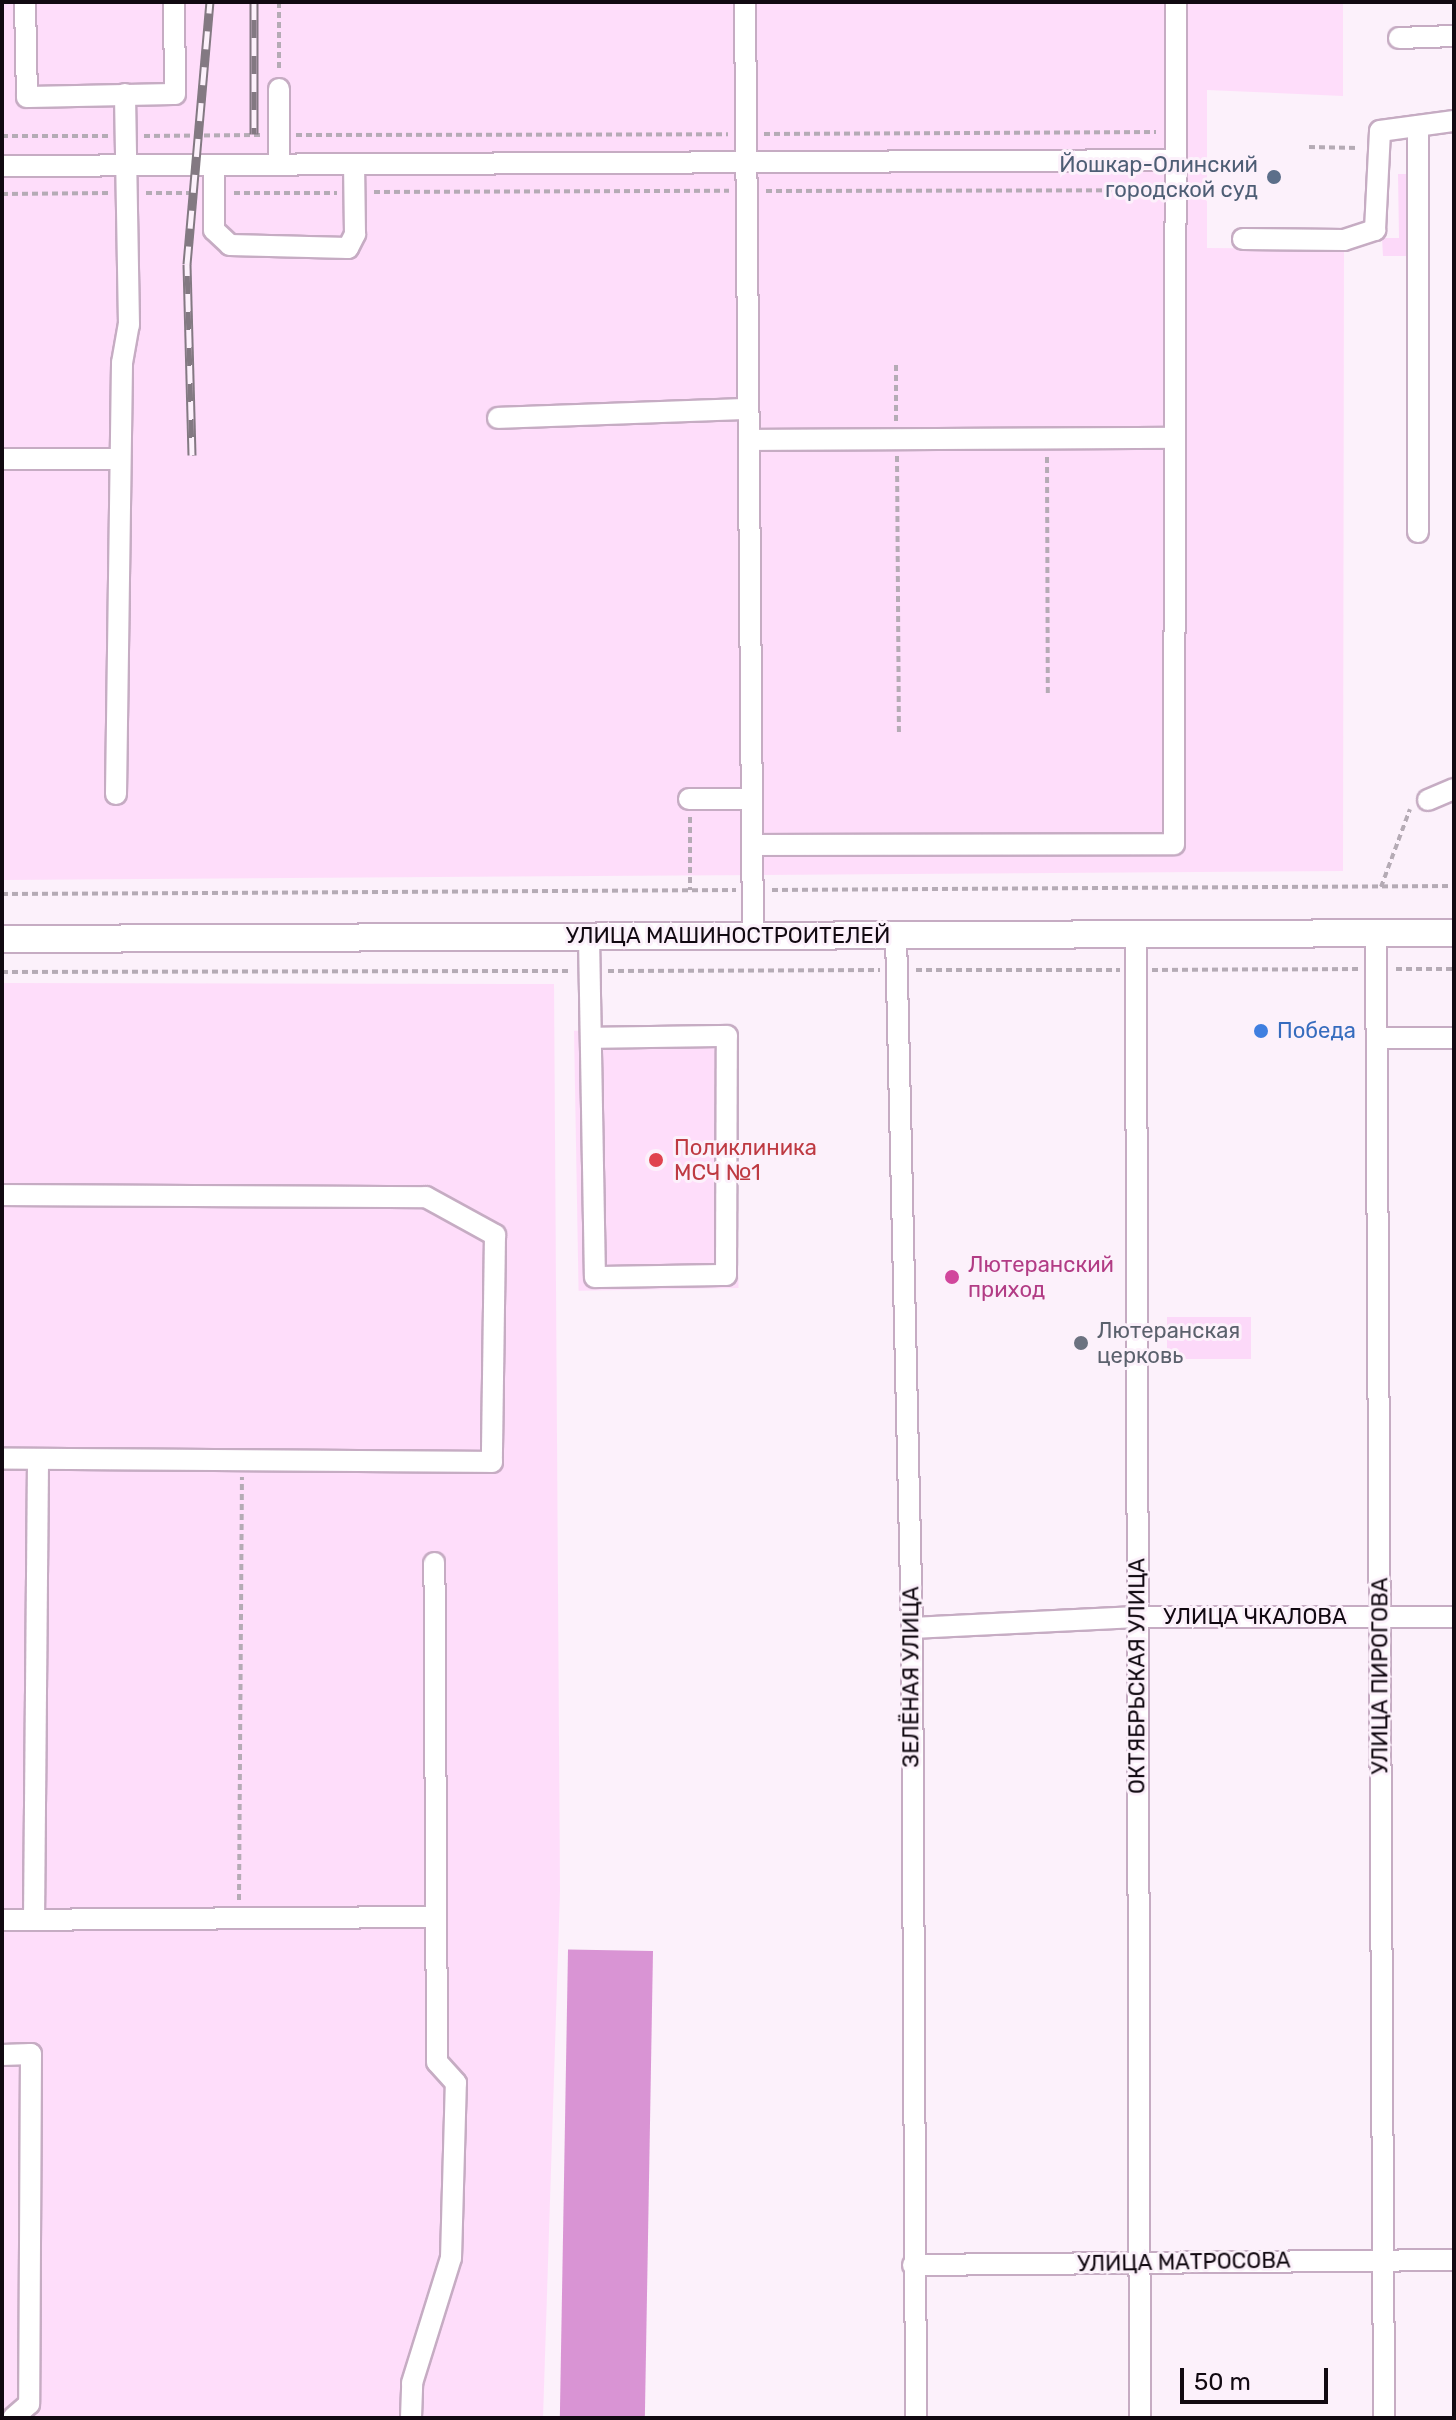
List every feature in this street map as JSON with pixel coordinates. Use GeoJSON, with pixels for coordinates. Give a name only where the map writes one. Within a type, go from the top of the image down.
{"type":"FeatureCollection","features":[{"type":"Feature","properties":{"kind":"main road","name":"УЛИЦА МАШИНОСТРОИТЕЛЕЙ"},"geometry":{"type":"LineString","coordinates":[[2,939],[1454,933]]}},
{"type":"Feature","properties":{"kind":"street"},"geometry":{"type":"LineString","coordinates":[[25,2],[27,97],[175,94],[174,2]]}},
{"type":"Feature","properties":{"kind":"street"},"geometry":{"type":"LineString","coordinates":[[745,2],[753,936]]}},
{"type":"Feature","properties":{"kind":"street"},"geometry":{"type":"LineString","coordinates":[[752,845],[1174,844],[1176,2]]}},
{"type":"Feature","properties":{"kind":"street"},"geometry":{"type":"LineString","coordinates":[[1399,38],[1454,36]]}},
{"type":"Feature","properties":{"kind":"street"},"geometry":{"type":"LineString","coordinates":[[279,89],[279,164]]}},
{"type":"Feature","properties":{"kind":"street"},"geometry":{"type":"LineString","coordinates":[[116,794],[127,193],[125,94]]}},
{"type":"Feature","properties":{"kind":"street"},"geometry":{"type":"LineString","coordinates":[[1243,239],[1344,240],[1375,230],[1380,131],[1454,121]]}},
{"type":"Feature","properties":{"kind":"street"},"geometry":{"type":"LineString","coordinates":[[1418,126],[1418,532]]}},
{"type":"Feature","properties":{"kind":"street"},"geometry":{"type":"LineString","coordinates":[[2,166],[1176,160]]}},
{"type":"Feature","properties":{"kind":"street"},"geometry":{"type":"LineString","coordinates":[[214,165],[214,230],[230,245],[348,248],[354,164]]}},
{"type":"Feature","properties":{"kind":"street"},"geometry":{"type":"LineString","coordinates":[[498,418],[748,409]]}},
{"type":"Feature","properties":{"kind":"street"},"geometry":{"type":"LineString","coordinates":[[749,440],[1175,438]]}},
{"type":"Feature","properties":{"kind":"street"},"geometry":{"type":"LineString","coordinates":[[2,459],[120,459]]}},
{"type":"Feature","properties":{"kind":"street"},"geometry":{"type":"LineString","coordinates":[[1428,800],[1454,789]]}},
{"type":"Feature","properties":{"kind":"street"},"geometry":{"type":"LineString","coordinates":[[689,799],[751,799]]}},
{"type":"Feature","properties":{"kind":"street","name":"УЛИЦА ПИРОГОВА"},"geometry":{"type":"LineString","coordinates":[[1376,933],[1384,2418]]}},
{"type":"Feature","properties":{"kind":"street","name":"ОКТЯБРЬСКАЯ УЛИЦА"},"geometry":{"type":"LineString","coordinates":[[1136,934],[1140,2418]]}},
{"type":"Feature","properties":{"kind":"street","name":"ЗЕЛЁНАЯ УЛИЦА"},"geometry":{"type":"LineString","coordinates":[[896,935],[912,1628],[916,2418]]}},
{"type":"Feature","properties":{"kind":"street"},"geometry":{"type":"LineString","coordinates":[[589,937],[595,1277],[726,1275],[727,1036],[591,1038]]}},
{"type":"Feature","properties":{"kind":"street"},"geometry":{"type":"LineString","coordinates":[[1377,1038],[1454,1038]]}},
{"type":"Feature","properties":{"kind":"street"},"geometry":{"type":"LineString","coordinates":[[2,1195],[426,1197],[495,1235],[492,1462],[2,1459]]}},
{"type":"Feature","properties":{"kind":"street"},"geometry":{"type":"LineString","coordinates":[[34,1920],[38,1460]]}},
{"type":"Feature","properties":{"kind":"street"},"geometry":{"type":"LineString","coordinates":[[411,2418],[412,2383],[451,2258],[456,2083],[437,2062],[434,1563]]}},
{"type":"Feature","properties":{"kind":"street","name":"УЛИЦА ЧКАЛОВА"},"geometry":{"type":"LineString","coordinates":[[912,1628],[1137,1617],[1454,1617]]}},
{"type":"Feature","properties":{"kind":"street"},"geometry":{"type":"LineString","coordinates":[[2,1920],[432,1917]]}},
{"type":"Feature","properties":{"kind":"street"},"geometry":{"type":"LineString","coordinates":[[2,2055],[31,2054],[29,2404],[13,2418]]}},
{"type":"Feature","properties":{"kind":"street","name":"УЛИЦА МАТРОСОВА"},"geometry":{"type":"LineString","coordinates":[[913,2265],[1454,2260]]}},
{"type":"Feature","properties":{"kind":"path"},"geometry":{"type":"LineString","coordinates":[[279,2],[279,89]]}},
{"type":"Feature","properties":{"kind":"path"},"geometry":{"type":"LineString","coordinates":[[2,136],[1176,132]]}},
{"type":"Feature","properties":{"kind":"path"},"geometry":{"type":"LineString","coordinates":[[1309,147],[1379,148]]}},
{"type":"Feature","properties":{"kind":"path"},"geometry":{"type":"LineString","coordinates":[[2,194],[1176,190]]}},
{"type":"Feature","properties":{"kind":"path"},"geometry":{"type":"LineString","coordinates":[[896,365],[899,732]]}},
{"type":"Feature","properties":{"kind":"path"},"geometry":{"type":"LineString","coordinates":[[1047,439],[1048,693]]}},
{"type":"Feature","properties":{"kind":"path"},"geometry":{"type":"LineString","coordinates":[[689,799],[690,890]]}},
{"type":"Feature","properties":{"kind":"path"},"geometry":{"type":"LineString","coordinates":[[1381,887],[1413,800],[1428,800]]}},
{"type":"Feature","properties":{"kind":"path"},"geometry":{"type":"LineString","coordinates":[[2,894],[1454,886]]}},
{"type":"Feature","properties":{"kind":"path"},"geometry":{"type":"LineString","coordinates":[[2,972],[1454,969]]}},
{"type":"Feature","properties":{"kind":"path"},"geometry":{"type":"LineString","coordinates":[[239,1918],[242,1462]]}},
{"type":"Feature","properties":{"kind":"shaded area"},"geometry":{"type":"Polygon","coordinates":[[[2,2],[1343,2],[1343,96],[1207,90],[1207,248],[1344,249],[1343,871],[2,880],[2,2]]]}},
{"type":"Feature","properties":{"kind":"shaded area"},"geometry":{"type":"Polygon","coordinates":[[[1398,174],[1407,174],[1409,256],[1383,256],[1382,238],[1399,238],[1398,174]]]}},
{"type":"Feature","properties":{"kind":"shaded area"},"geometry":{"type":"Polygon","coordinates":[[[2,983],[554,984],[560,1891],[543,2418],[2,2418],[2,983]]]}},
{"type":"Feature","properties":{"kind":"shaded area","name":"Поликлиника МСЧ №1"},"geometry":{"type":"Polygon","coordinates":[[[734,1028],[739,1288],[579,1291],[574,1031],[734,1028]]]}},
{"type":"Feature","properties":{"kind":"shaded area"},"geometry":{"type":"Polygon","coordinates":[[[1167,1317],[1251,1317],[1251,1359],[1167,1359],[1167,1317]]]}},
{"type":"Feature","properties":{"kind":"shaded area"},"geometry":{"type":"Polygon","coordinates":[[[568,1950],[653,1951],[645,2418],[560,2416],[568,1950]]]}},
{"type":"Feature","properties":{"kind":"railway"},"geometry":{"type":"LineString","coordinates":[[192,455],[187,264],[210,2]]}},
{"type":"Feature","properties":{"kind":"railway"},"geometry":{"type":"LineString","coordinates":[[254,2],[254,134]]}},
{"type":"Feature","properties":{"kind":"place","name":"Йошкар-Олинский городской суд"},"geometry":{"type":"Point","coordinates":[1274,177]}},
{"type":"Feature","properties":{"kind":"place","name":"Победа"},"geometry":{"type":"Point","coordinates":[1261,1031]}},
{"type":"Feature","properties":{"kind":"place","name":"Поликлиника МСЧ №1"},"geometry":{"type":"Point","coordinates":[656,1160]}},
{"type":"Feature","properties":{"kind":"place","name":"Лютеранский приход"},"geometry":{"type":"Point","coordinates":[952,1277]}},
{"type":"Feature","properties":{"kind":"place","name":"Лютеранская церковь"},"geometry":{"type":"Point","coordinates":[1081,1343]}}]}
